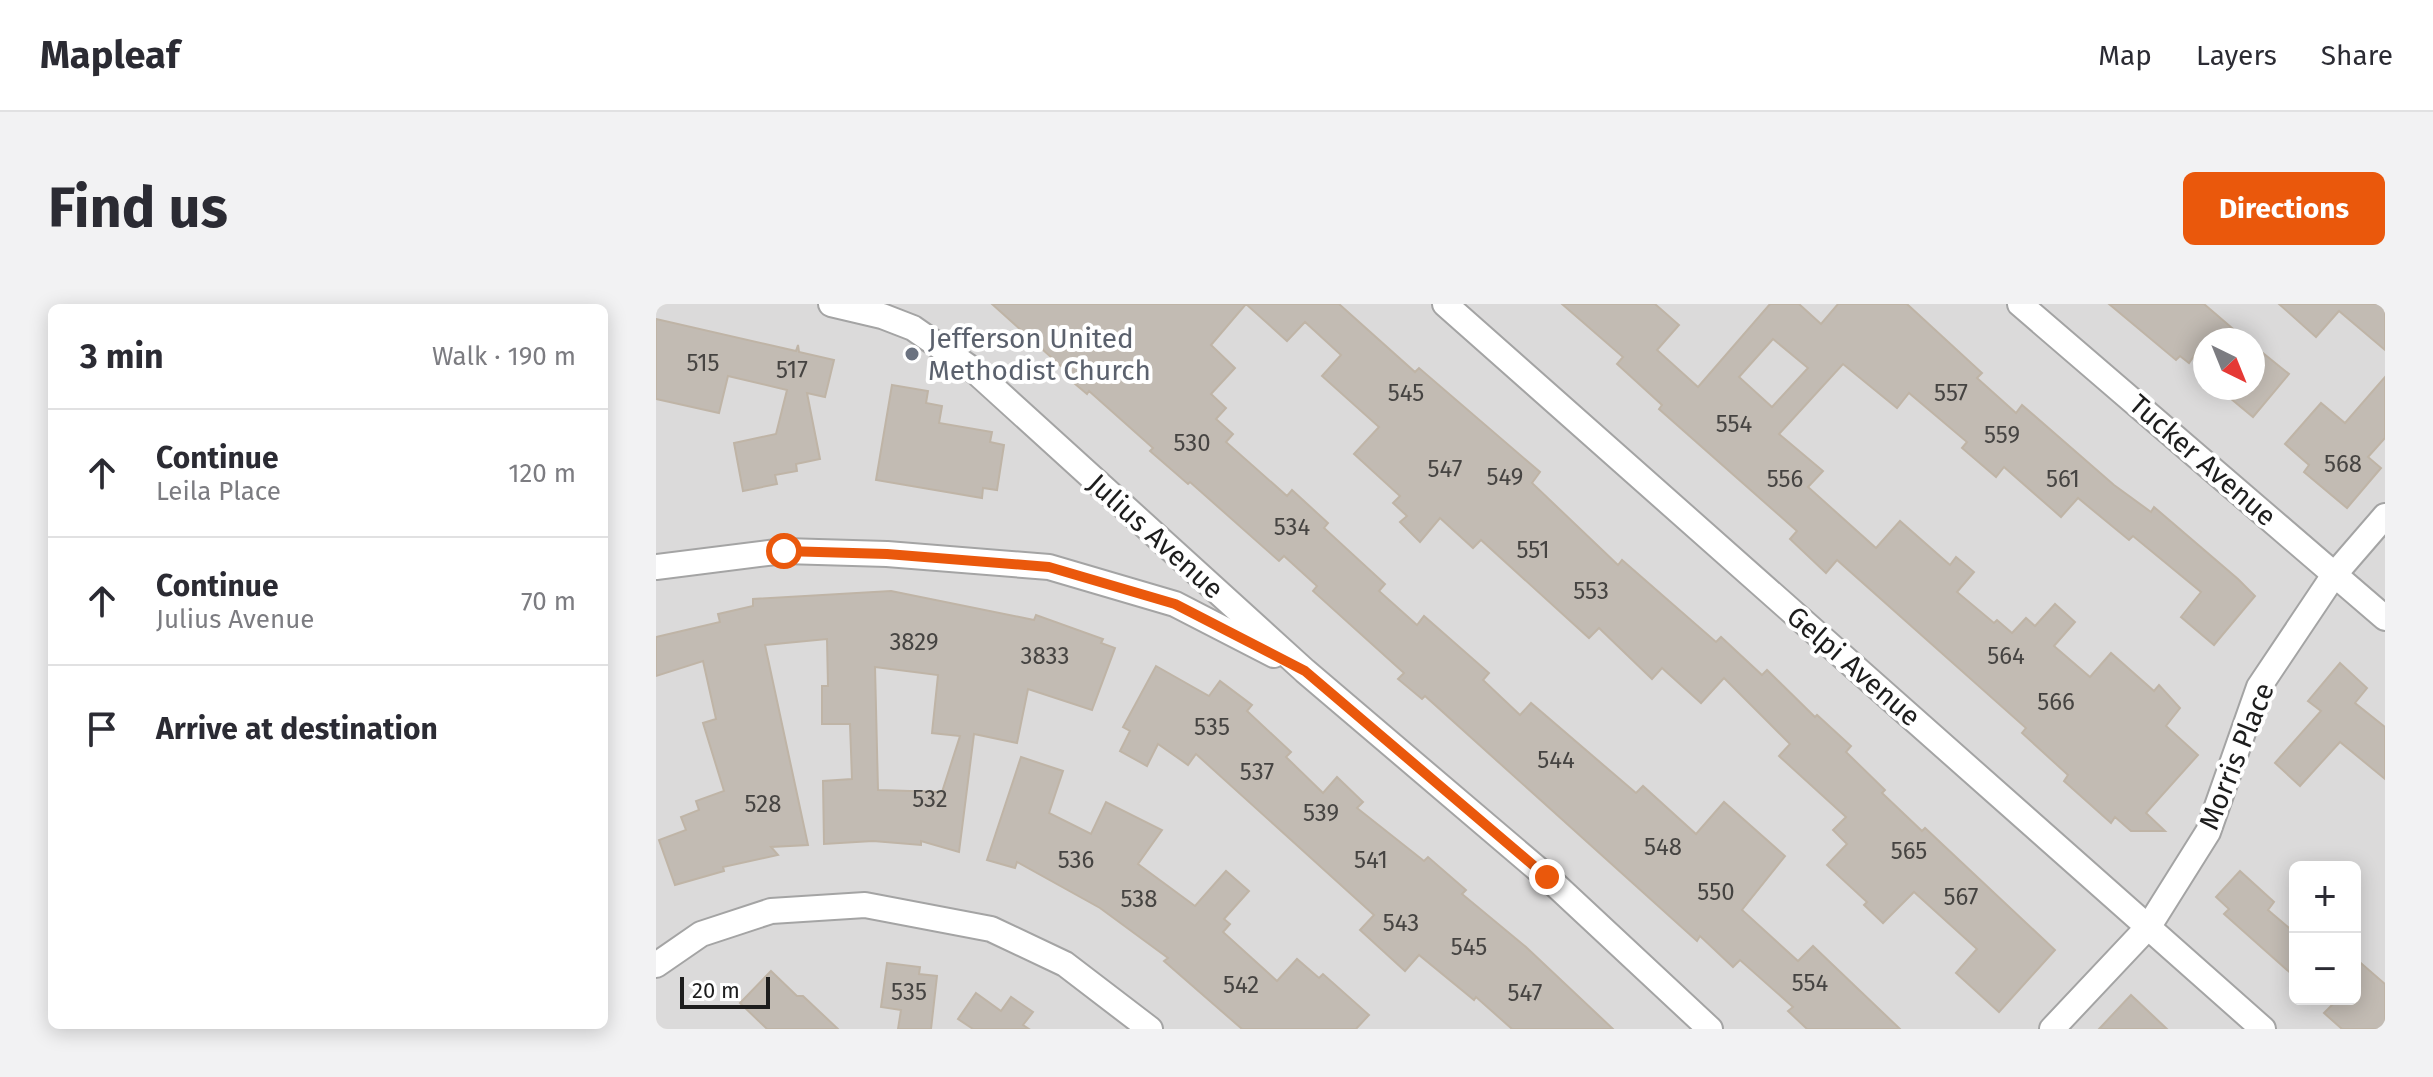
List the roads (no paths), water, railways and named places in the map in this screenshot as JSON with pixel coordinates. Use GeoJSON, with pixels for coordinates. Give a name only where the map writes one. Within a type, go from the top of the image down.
{"type":"FeatureCollection","features":[{"type":"Feature","properties":{"kind":"street","name":"Julius Avenue"},"geometry":{"type":"LineString","coordinates":[[831,304],[882,316],[913,328],[976,372],[1305,671],[1547,877],[1710,1029]]}},
{"type":"Feature","properties":{"kind":"street","name":"Gelpi Avenue"},"geometry":{"type":"LineString","coordinates":[[1445,304],[2263,1029]]}},
{"type":"Feature","properties":{"kind":"street","name":"Tucker Avenue"},"geometry":{"type":"LineString","coordinates":[[2020,304],[2385,618]]}},
{"type":"Feature","properties":{"kind":"street","name":"Morris Place"},"geometry":{"type":"LineString","coordinates":[[2052,1029],[2149,926],[2208,832],[2259,687],[2334,575],[2385,516]]}},
{"type":"Feature","properties":{"kind":"street"},"geometry":{"type":"LineString","coordinates":[[656,567],[784,551],[887,554],[1049,567],[1175,604],[1305,671]]}},
{"type":"Feature","properties":{"kind":"street"},"geometry":{"type":"LineString","coordinates":[[656,965],[701,934],[771,911],[865,905],[991,929],[1065,964],[1150,1029]]}},
{"type":"Feature","properties":{"kind":"place","name":"Jefferson United Methodist Church"},"geometry":{"type":"Point","coordinates":[912,354]}}]}
